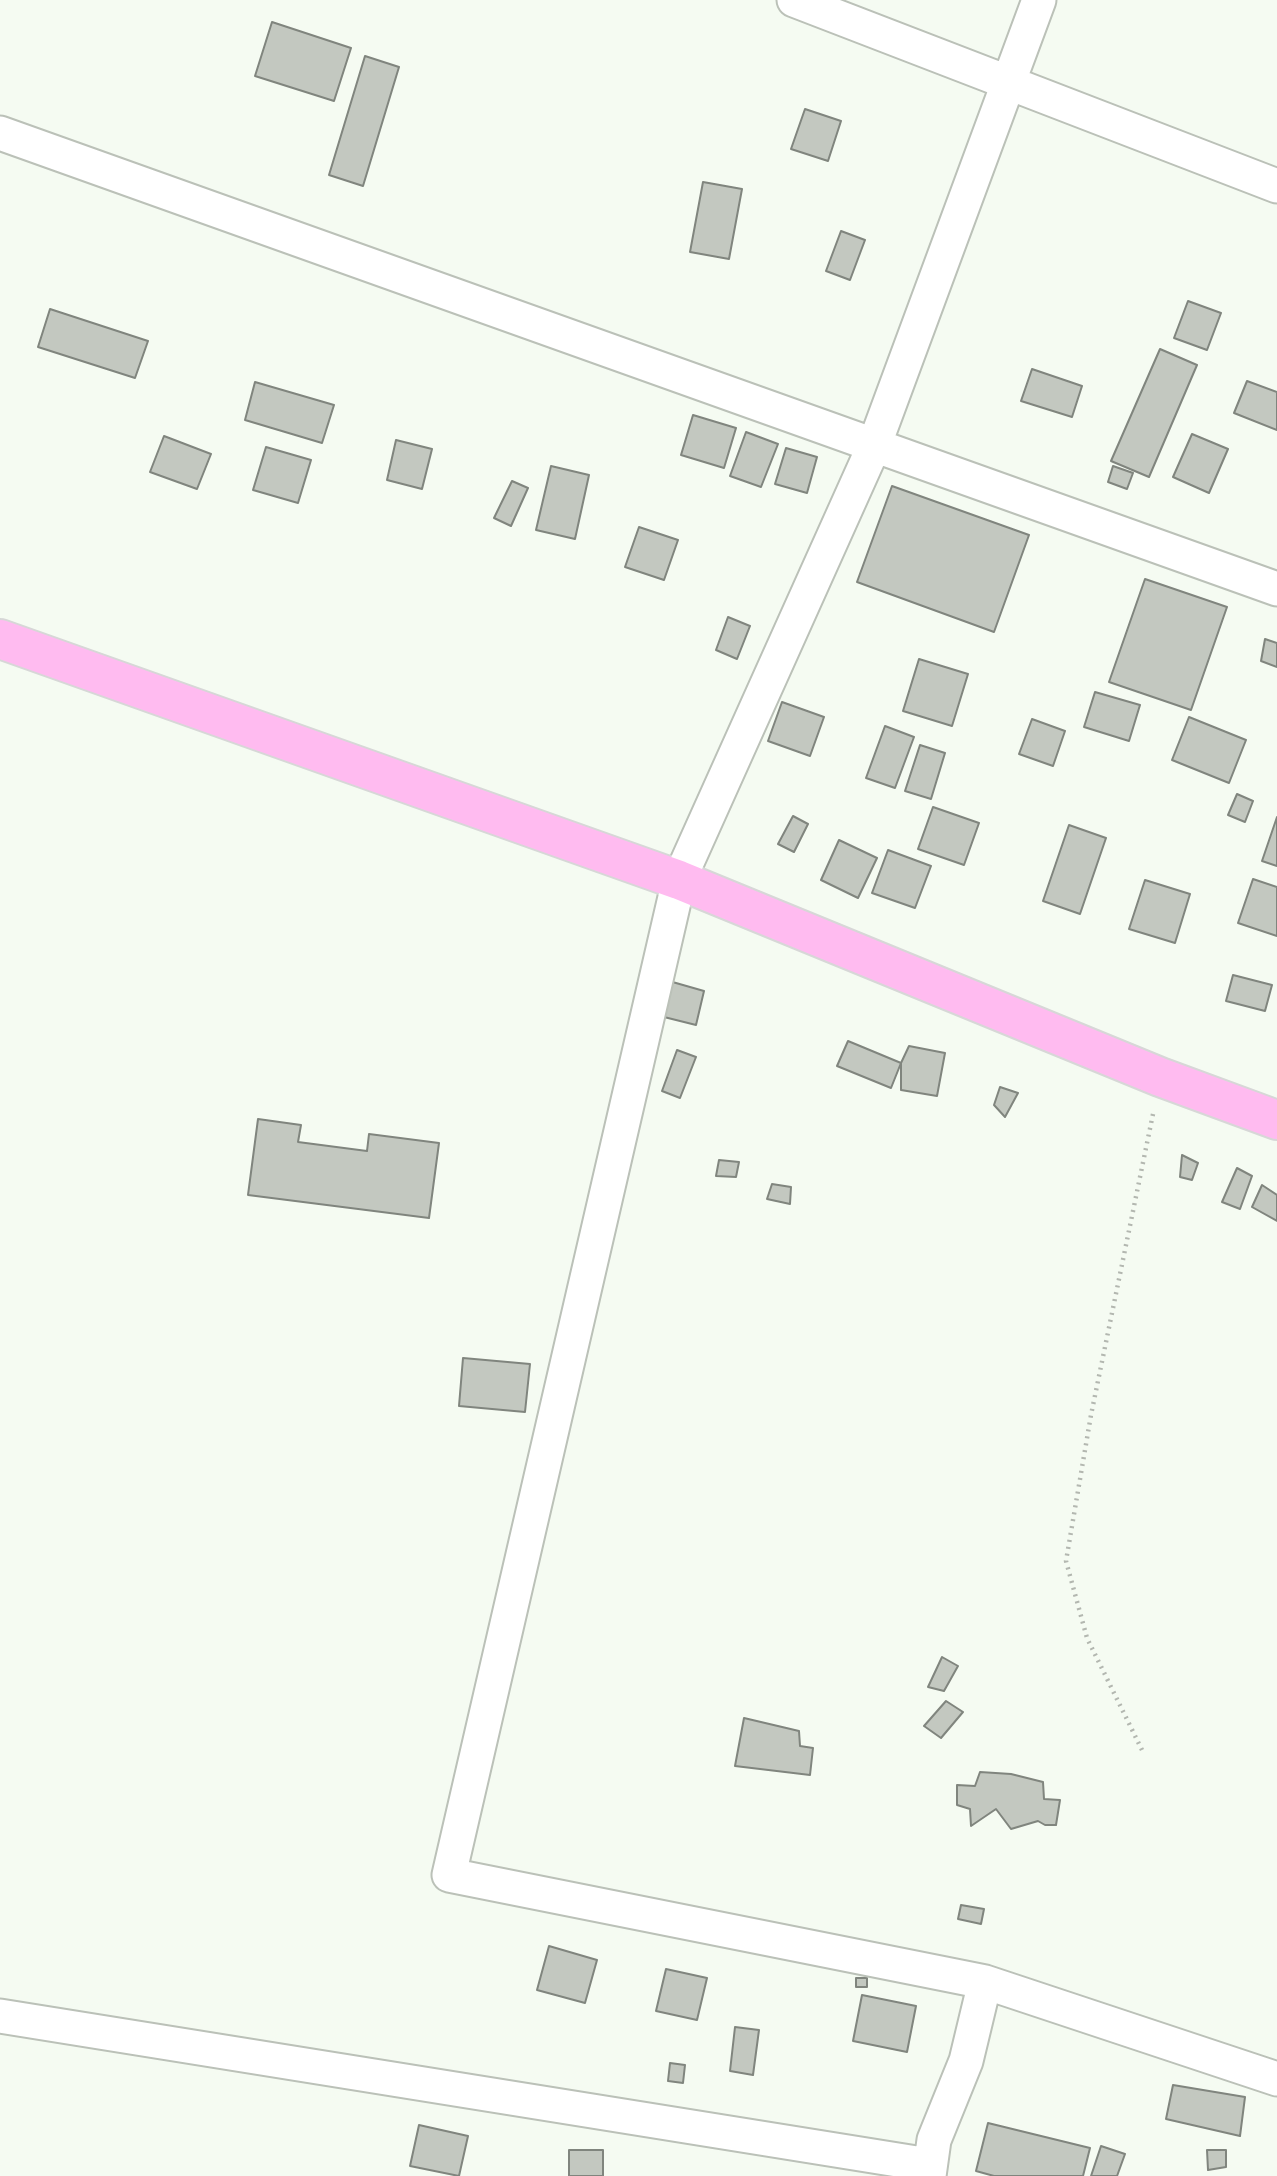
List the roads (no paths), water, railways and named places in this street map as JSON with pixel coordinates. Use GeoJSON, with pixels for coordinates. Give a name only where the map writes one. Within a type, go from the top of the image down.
{"type":"FeatureCollection","features":[{"type":"Feature","properties":{"kind":"highway"},"geometry":{"type":"LineString","coordinates":[[0,639],[679,880],[1160,1077],[1277,1120]]}},
{"type":"Feature","properties":{"kind":"street"},"geometry":{"type":"LineString","coordinates":[[794,0],[1277,186]]}},
{"type":"Feature","properties":{"kind":"street"},"geometry":{"type":"LineString","coordinates":[[1039,0],[874,446],[679,880],[449,1875],[985,1982],[1277,2079]]}},
{"type":"Feature","properties":{"kind":"street"},"geometry":{"type":"LineString","coordinates":[[0,133],[1277,589]]}},
{"type":"Feature","properties":{"kind":"street"},"geometry":{"type":"LineString","coordinates":[[0,2016],[929,2171],[934,2140],[966,2061],[985,1982]]}}]}
